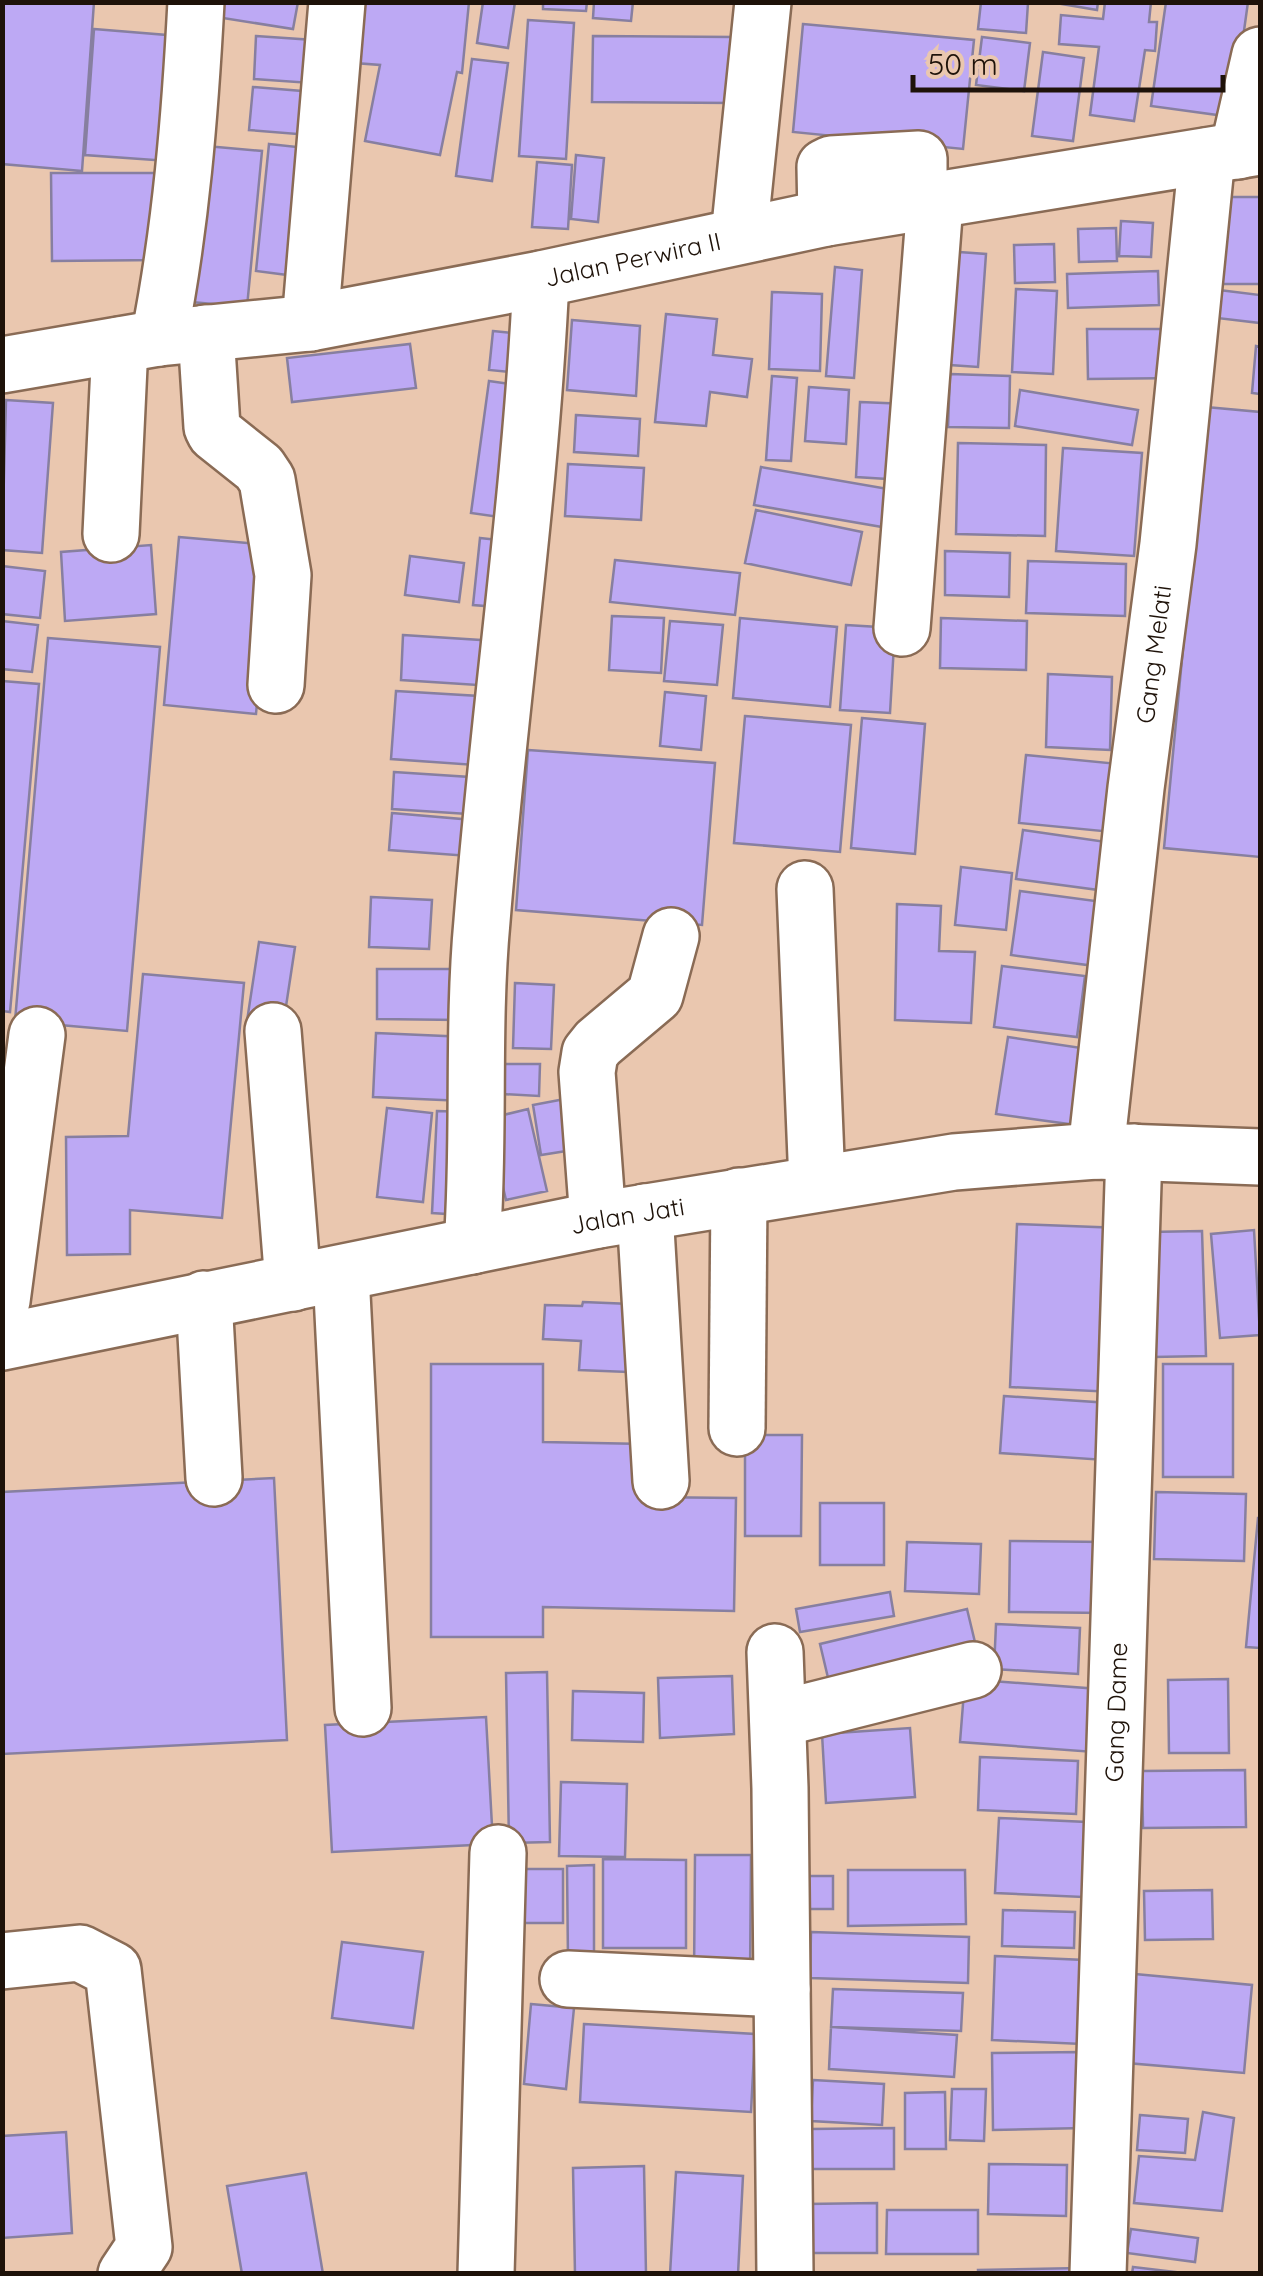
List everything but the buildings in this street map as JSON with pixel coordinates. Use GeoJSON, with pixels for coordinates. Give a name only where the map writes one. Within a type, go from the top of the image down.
{"type":"FeatureCollection","features":[{"type":"Feature","properties":{"kind":"street"},"geometry":{"type":"LineString","coordinates":[[111,534],[162,339],[182,191],[196,2]]}},
{"type":"Feature","properties":{"kind":"street"},"geometry":{"type":"LineString","coordinates":[[310,323],[336,2]]}},
{"type":"Feature","properties":{"kind":"street"},"geometry":{"type":"LineString","coordinates":[[738,236],[762,2]]}},
{"type":"Feature","properties":{"kind":"street","name":"Gang Melati"},"geometry":{"type":"LineString","coordinates":[[1115,1152],[1136,788],[1168,544],[1235,151],[1260,55]]}},
{"type":"Feature","properties":{"kind":"street","name":"Jalan Perwira II"},"geometry":{"type":"LineString","coordinates":[[2,366],[162,339],[310,323],[542,279],[826,218],[1235,151]]}},
{"type":"Feature","properties":{"kind":"street"},"geometry":{"type":"LineString","coordinates":[[902,628],[927,204]]}},
{"type":"Feature","properties":{"kind":"street"},"geometry":{"type":"LineString","coordinates":[[472,1246],[476,1199],[475,1010],[519,572],[542,279]]}},
{"type":"Feature","properties":{"kind":"street"},"geometry":{"type":"LineString","coordinates":[[162,339],[215,433],[259,468],[267,480],[283,576],[276,686]]}},
{"type":"Feature","properties":{"kind":"street"},"geometry":{"type":"LineString","coordinates":[[804,888],[817,1183]]}},
{"type":"Feature","properties":{"kind":"street"},"geometry":{"type":"LineString","coordinates":[[661,1481],[622,1216],[587,1072],[590,1053],[655,994],[670,936]]}},
{"type":"Feature","properties":{"kind":"street"},"geometry":{"type":"LineString","coordinates":[[273,1032],[317,1279],[363,1708]]}},
{"type":"Feature","properties":{"kind":"street"},"geometry":{"type":"LineString","coordinates":[[2,1301],[37,1035]]}},
{"type":"Feature","properties":{"kind":"street","name":"Jalan Jati"},"geometry":{"type":"LineString","coordinates":[[2,1342],[622,1216],[954,1162],[1115,1152],[1260,1157]]}},
{"type":"Feature","properties":{"kind":"street","name":"Gang Dame"},"geometry":{"type":"LineString","coordinates":[[1098,2274],[1115,1152]]}},
{"type":"Feature","properties":{"kind":"street"},"geometry":{"type":"LineString","coordinates":[[737,1428],[738,1196]]}},
{"type":"Feature","properties":{"kind":"street"},"geometry":{"type":"LineString","coordinates":[[204,1300],[214,1478]]}},
{"type":"Feature","properties":{"kind":"street"},"geometry":{"type":"LineString","coordinates":[[775,1652],[785,2274]]}},
{"type":"Feature","properties":{"kind":"street"},"geometry":{"type":"LineString","coordinates":[[778,1719],[973,1670]]}},
{"type":"Feature","properties":{"kind":"street"},"geometry":{"type":"LineString","coordinates":[[486,2274],[498,1853]]}},
{"type":"Feature","properties":{"kind":"street"},"geometry":{"type":"LineString","coordinates":[[2,1961],[80,1953],[113,1970],[144,2247],[126,2274]]}},
{"type":"Feature","properties":{"kind":"street"},"geometry":{"type":"LineString","coordinates":[[568,1979],[782,1990]]}}]}
